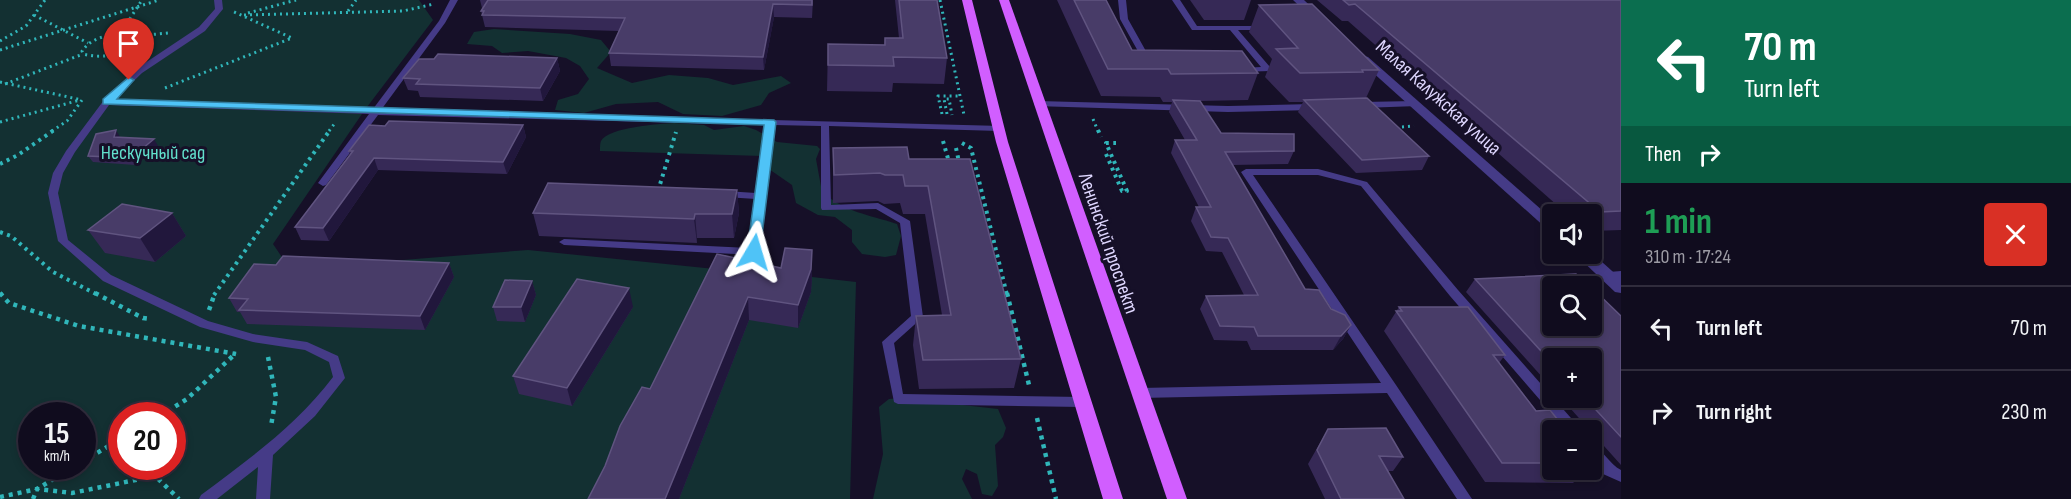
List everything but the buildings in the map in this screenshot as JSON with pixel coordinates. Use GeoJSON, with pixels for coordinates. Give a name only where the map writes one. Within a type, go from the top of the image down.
{"type":"FeatureCollection","features":[{"type":"Feature","properties":{"kind":"main road"},"geometry":{"type":"LineString","coordinates":[[967,0],[999,128],[1113,499]]}},
{"type":"Feature","properties":{"kind":"main road","name":"Ленинский проспект"},"geometry":{"type":"LineString","coordinates":[[1004,0],[1038,104],[1178,499]]}},
{"type":"Feature","properties":{"kind":"street"},"geometry":{"type":"LineString","coordinates":[[1298,0],[1327,26]]}},
{"type":"Feature","properties":{"kind":"street","name":"Малая Калужская улица"},"geometry":{"type":"LineString","coordinates":[[1352,48],[1542,217]]}},
{"type":"Feature","properties":{"kind":"street"},"geometry":{"type":"LineString","coordinates":[[1598,264],[1615,276],[1621,288]]}},
{"type":"Feature","properties":{"kind":"lane"},"geometry":{"type":"LineString","coordinates":[[323,183],[442,21],[453,0]]}},
{"type":"Feature","properties":{"kind":"lane"},"geometry":{"type":"LineString","coordinates":[[1122,0],[1124,19],[1152,70]]}},
{"type":"Feature","properties":{"kind":"lane"},"geometry":{"type":"LineString","coordinates":[[1176,0],[1195,28],[1280,27]]}},
{"type":"Feature","properties":{"kind":"lane"},"geometry":{"type":"LineString","coordinates":[[206,499],[266,453],[323,402],[339,378],[334,359],[307,346],[253,338],[204,324],[107,278],[63,242],[53,193],[58,173],[70,151],[107,102],[139,71],[202,29],[219,9],[218,2]]}},
{"type":"Feature","properties":{"kind":"lane"},"geometry":{"type":"LineString","coordinates":[[1232,28],[1267,69],[1236,70]]}},
{"type":"Feature","properties":{"kind":"lane"},"geometry":{"type":"LineString","coordinates":[[107,102],[375,112],[999,128]]}},
{"type":"Feature","properties":{"kind":"lane"},"geometry":{"type":"LineString","coordinates":[[1038,104],[1228,109],[1328,106]]}},
{"type":"Feature","properties":{"kind":"lane"},"geometry":{"type":"LineString","coordinates":[[1350,106],[1415,104]]}},
{"type":"Feature","properties":{"kind":"lane"},"geometry":{"type":"LineString","coordinates":[[564,242],[754,252],[770,122]]}},
{"type":"Feature","properties":{"kind":"lane"},"geometry":{"type":"LineString","coordinates":[[825,123],[826,208],[878,206],[905,221],[917,317],[888,342],[898,399],[1083,402]]}},
{"type":"Feature","properties":{"kind":"lane"},"geometry":{"type":"LineString","coordinates":[[1465,499],[1246,172],[1317,172],[1364,184],[1454,293],[1564,420]]}},
{"type":"Feature","properties":{"kind":"lane"},"geometry":{"type":"LineString","coordinates":[[716,194],[761,196]]}},
{"type":"Feature","properties":{"kind":"lane"},"geometry":{"type":"LineString","coordinates":[[1140,393],[1392,388]]}},
{"type":"Feature","properties":{"kind":"lane"},"geometry":{"type":"LineString","coordinates":[[263,499],[266,453]]}},
{"type":"Feature","properties":{"kind":"lane"},"geometry":{"type":"LineString","coordinates":[[1602,463],[1608,470],[1621,476]]}},
{"type":"Feature","properties":{"kind":"path"},"geometry":{"type":"LineString","coordinates":[[0,41],[26,26],[45,0]]}},
{"type":"Feature","properties":{"kind":"path"},"geometry":{"type":"LineString","coordinates":[[120,34],[142,0]]}},
{"type":"Feature","properties":{"kind":"path"},"geometry":{"type":"LineString","coordinates":[[0,50],[159,0]]}},
{"type":"Feature","properties":{"kind":"path"},"geometry":{"type":"LineString","coordinates":[[234,17],[296,0]]}},
{"type":"Feature","properties":{"kind":"path"},"geometry":{"type":"LineString","coordinates":[[348,11],[356,0]]}},
{"type":"Feature","properties":{"kind":"path"},"geometry":{"type":"LineString","coordinates":[[940,0],[964,116],[957,122],[961,143],[971,148],[1056,499]]}},
{"type":"Feature","properties":{"kind":"path"},"geometry":{"type":"LineString","coordinates":[[159,91],[292,38],[218,2]]}},
{"type":"Feature","properties":{"kind":"path"},"geometry":{"type":"LineString","coordinates":[[241,15],[403,11],[442,2]]}},
{"type":"Feature","properties":{"kind":"path"},"geometry":{"type":"LineString","coordinates":[[34,15],[88,43]]}},
{"type":"Feature","properties":{"kind":"path"},"geometry":{"type":"LineString","coordinates":[[2,83],[83,54],[96,57],[115,54],[136,43],[136,36],[120,34],[105,36],[88,43],[81,51],[83,54]]}},
{"type":"Feature","properties":{"kind":"path"},"geometry":{"type":"LineString","coordinates":[[2,83],[82,100],[107,102]]}},
{"type":"Feature","properties":{"kind":"path"},"geometry":{"type":"LineString","coordinates":[[953,117],[949,99],[944,99],[948,118],[942,118],[938,96],[960,96]]}},
{"type":"Feature","properties":{"kind":"path"},"geometry":{"type":"LineString","coordinates":[[0,122],[82,100]]}},
{"type":"Feature","properties":{"kind":"path"},"geometry":{"type":"LineString","coordinates":[[0,164],[18,155],[67,122],[82,100]]}},
{"type":"Feature","properties":{"kind":"path"},"geometry":{"type":"LineString","coordinates":[[1093,120],[1101,137]]}},
{"type":"Feature","properties":{"kind":"path"},"geometry":{"type":"LineString","coordinates":[[204,324],[216,289],[335,123]]}},
{"type":"Feature","properties":{"kind":"path"},"geometry":{"type":"LineString","coordinates":[[1402,127],[1414,126]]}},
{"type":"Feature","properties":{"kind":"path"},"geometry":{"type":"LineString","coordinates":[[653,197],[659,190],[677,129]]}},
{"type":"Feature","properties":{"kind":"path"},"geometry":{"type":"LineString","coordinates":[[941,134],[950,164]]}},
{"type":"Feature","properties":{"kind":"path"},"geometry":{"type":"LineString","coordinates":[[1106,154],[1122,191],[1127,191],[1106,143],[1116,143]]}},
{"type":"Feature","properties":{"kind":"path"},"geometry":{"type":"LineString","coordinates":[[956,148],[960,170]]}},
{"type":"Feature","properties":{"kind":"path"},"geometry":{"type":"LineString","coordinates":[[969,174],[977,174]]}},
{"type":"Feature","properties":{"kind":"path"},"geometry":{"type":"LineString","coordinates":[[0,293],[9,303],[79,326],[236,354]]}},
{"type":"Feature","properties":{"kind":"path"},"geometry":{"type":"LineString","coordinates":[[182,402],[253,338],[270,359],[276,397],[266,453]]}},
{"type":"Feature","properties":{"kind":"path"},"geometry":{"type":"LineString","coordinates":[[0,497],[37,489],[72,493],[155,476],[179,499]]}},
{"type":"Feature","properties":{"kind":"path"},"geometry":{"type":"LineString","coordinates":[[33,499],[37,489],[52,480]]}},
{"type":"Feature","properties":{"kind":"green space","name":"Нескучный сад"},"geometry":{"type":"Polygon","coordinates":[[[0,0],[419,0],[433,20],[364,111],[273,244],[290,269],[528,250],[785,276],[811,287],[812,277],[856,282],[850,499],[0,499],[0,0]]]}},
{"type":"Feature","properties":{"kind":"green space"},"geometry":{"type":"Polygon","coordinates":[[[494,29],[570,34],[601,40],[611,52],[597,68],[632,83],[669,75],[708,78],[733,85],[781,76],[791,83],[769,93],[761,105],[722,116],[683,114],[658,102],[616,104],[584,113],[555,110],[558,100],[578,94],[589,79],[580,66],[566,58],[528,51],[502,53],[492,46],[467,44],[474,32],[494,29]]]}},
{"type":"Feature","properties":{"kind":"green space"},"geometry":{"type":"Polygon","coordinates":[[[674,123],[704,125],[714,130],[744,126],[777,142],[817,146],[820,149],[816,159],[822,192],[849,209],[897,224],[901,236],[896,255],[885,257],[862,254],[852,242],[852,230],[835,217],[818,215],[796,203],[792,185],[766,167],[762,156],[600,151],[601,141],[614,132],[635,127],[674,123]]]}},
{"type":"Feature","properties":{"kind":"green space"},"geometry":{"type":"Polygon","coordinates":[[[901,398],[998,409],[1006,428],[1003,437],[995,445],[998,486],[992,496],[982,494],[977,474],[966,469],[962,479],[972,499],[873,499],[883,454],[879,407],[889,399],[901,398]]]}},
{"type":"Feature","properties":{"kind":"route"},"geometry":{"type":"LineString","coordinates":[[129,80],[107,102],[770,122],[754,252]]}}]}
